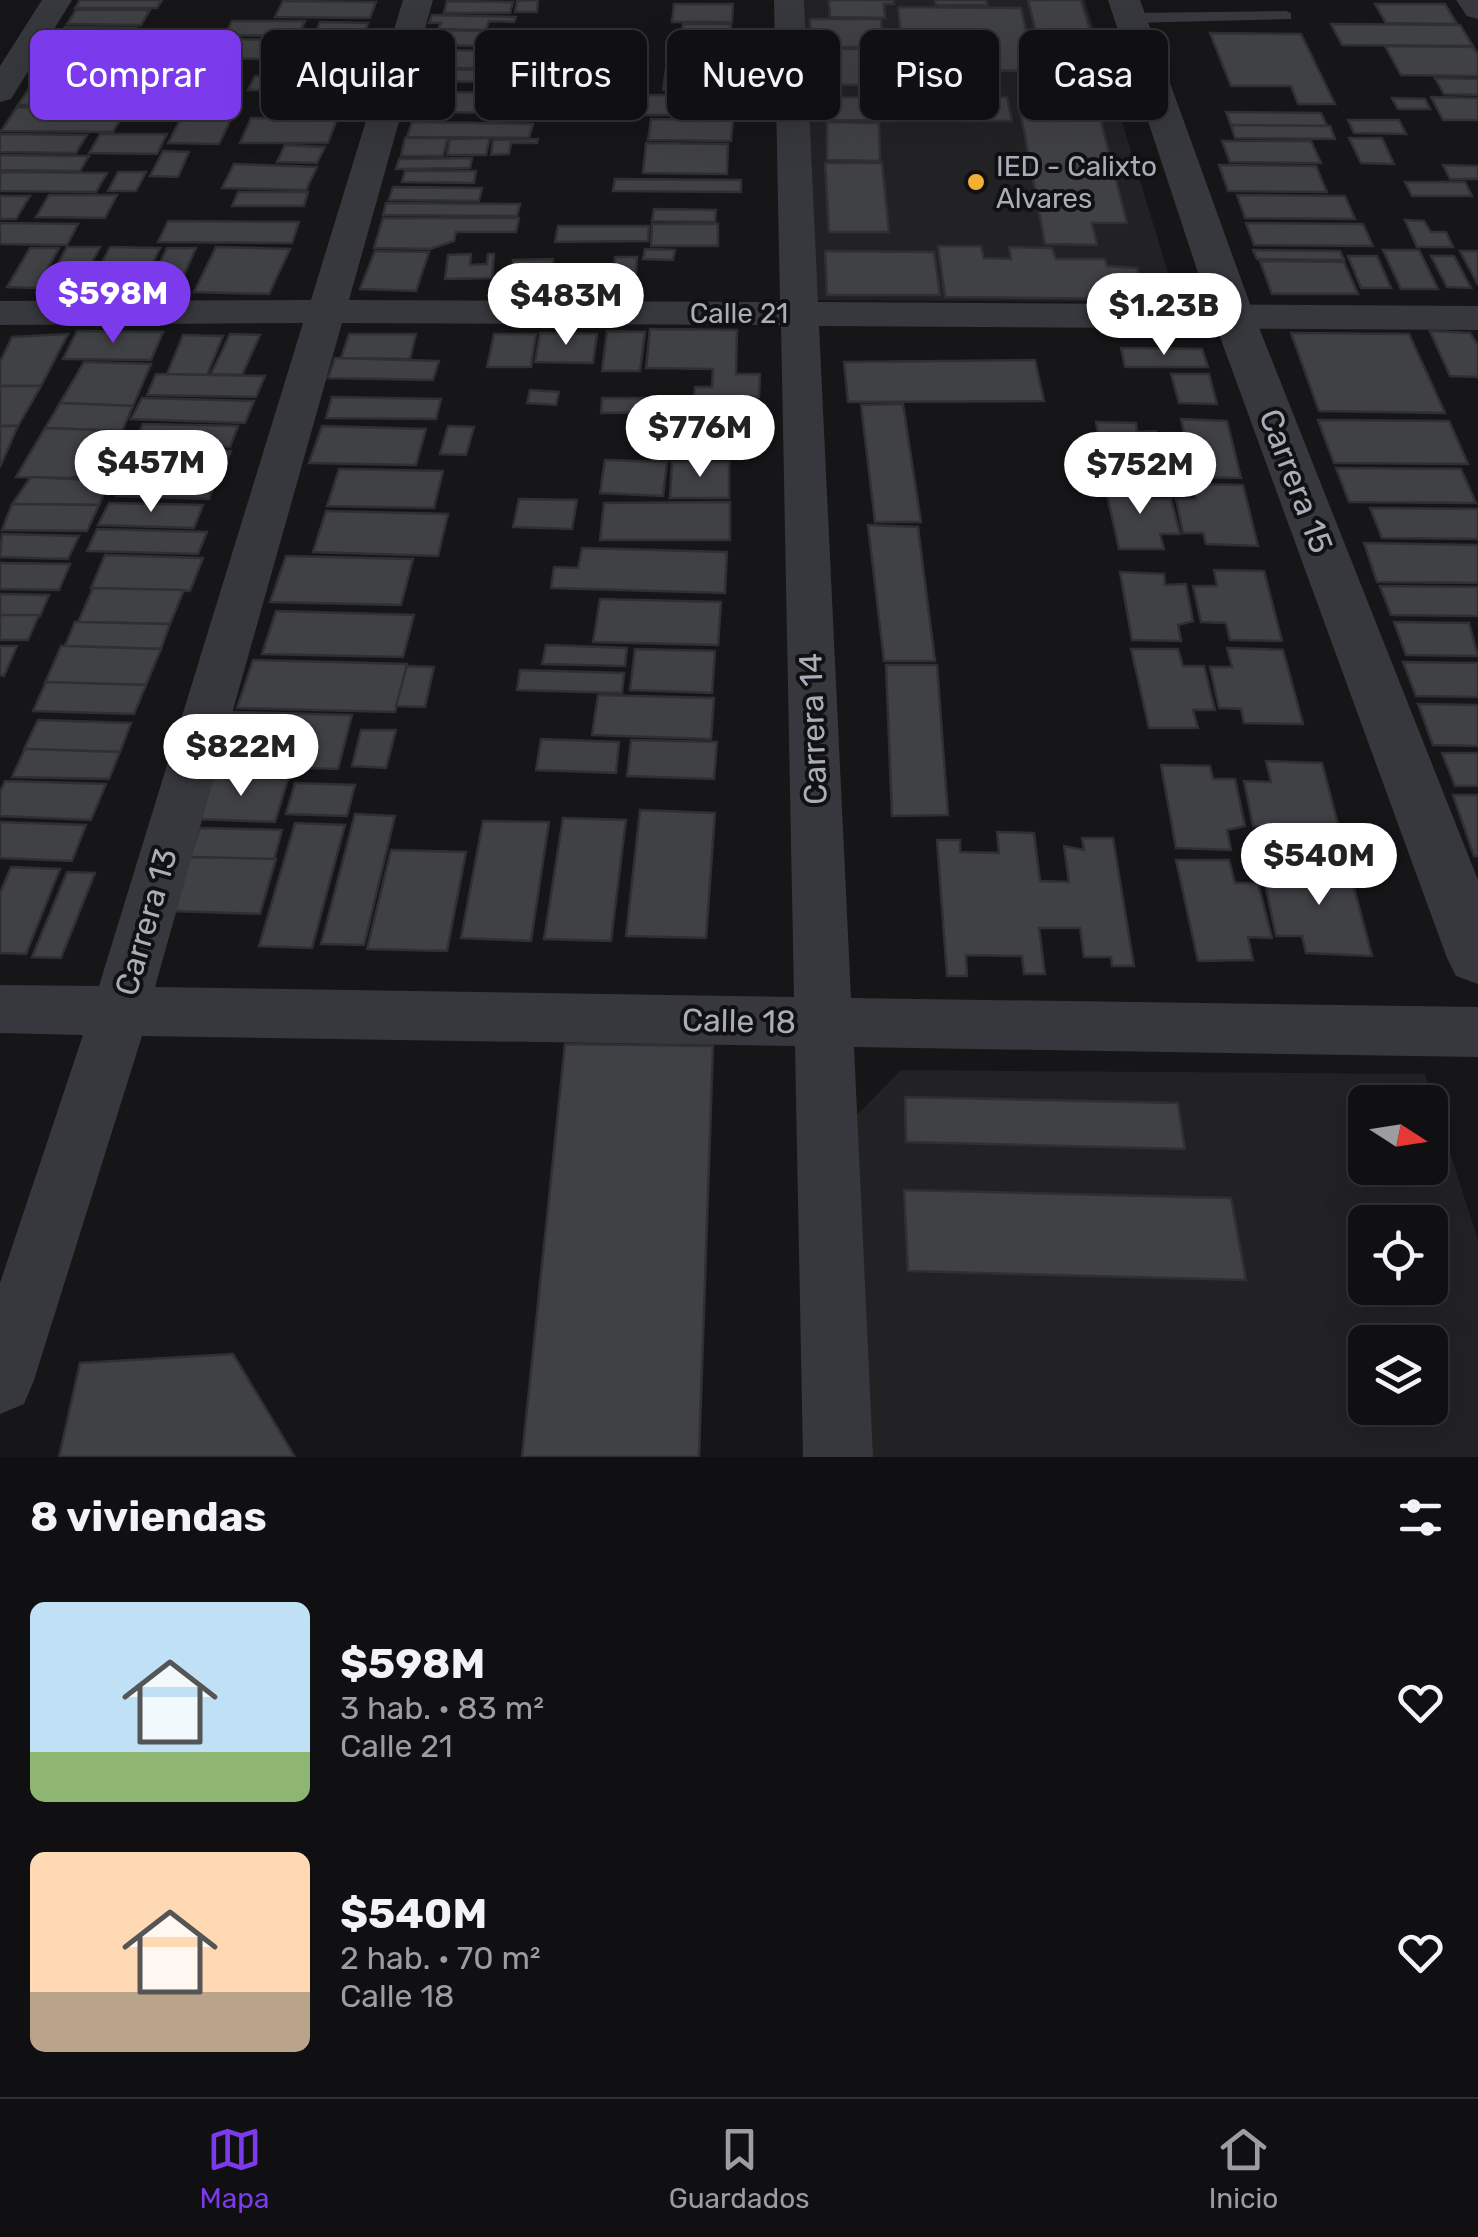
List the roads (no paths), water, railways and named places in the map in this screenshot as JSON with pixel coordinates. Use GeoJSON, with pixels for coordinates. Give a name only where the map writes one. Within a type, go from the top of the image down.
{"type":"FeatureCollection","features":[{"type":"Feature","properties":{"kind":"street"},"geometry":{"type":"LineString","coordinates":[[0,92],[58,0]]}},
{"type":"Feature","properties":{"kind":"street","name":"Carrera 13"},"geometry":{"type":"LineString","coordinates":[[0,1380],[120,1012],[418,0]]}},
{"type":"Feature","properties":{"kind":"street","name":"Carrera 14"},"geometry":{"type":"LineString","coordinates":[[789,0],[838,1457]]}},
{"type":"Feature","properties":{"kind":"street"},"geometry":{"type":"LineString","coordinates":[[1471,0],[1478,10]]}},
{"type":"Feature","properties":{"kind":"street","name":"Carrera 15"},"geometry":{"type":"LineString","coordinates":[[1128,9],[1233,316],[1478,958]]}},
{"type":"Feature","properties":{"kind":"street","name":"Calle 21"},"geometry":{"type":"LineString","coordinates":[[0,313],[326,311],[1478,318]]}},
{"type":"Feature","properties":{"kind":"street","name":"Calle 18"},"geometry":{"type":"LineString","coordinates":[[0,1010],[1478,1032]]}},
{"type":"Feature","properties":{"kind":"lane"},"geometry":{"type":"LineString","coordinates":[[1128,9],[1286,16]]}},
{"type":"Feature","properties":{"kind":"place","name":"IED - Calixto Alvares"},"geometry":{"type":"Point","coordinates":[976,182]}}]}
